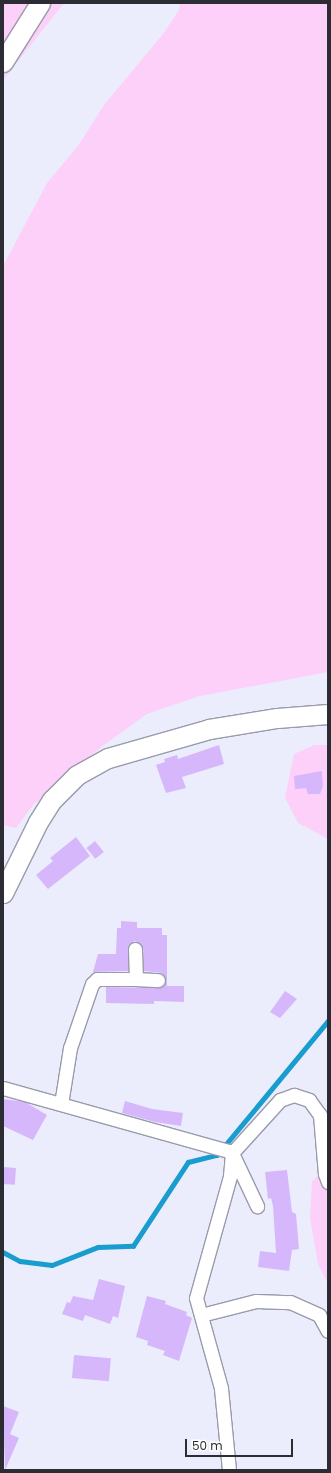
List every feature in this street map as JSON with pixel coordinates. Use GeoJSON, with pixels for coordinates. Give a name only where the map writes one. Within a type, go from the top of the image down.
{"type":"FeatureCollection","features":[{"type":"Feature","properties":{"kind":"street"},"geometry":{"type":"LineString","coordinates":[[3,62],[40,3]]}},
{"type":"Feature","properties":{"kind":"street"},"geometry":{"type":"LineString","coordinates":[[3,893],[38,822],[52,800],[77,775],[102,761],[138,748],[209,729],[277,718],[328,714]]}},
{"type":"Feature","properties":{"kind":"street"},"geometry":{"type":"LineString","coordinates":[[136,950],[136,979]]}},
{"type":"Feature","properties":{"kind":"street"},"geometry":{"type":"LineString","coordinates":[[61,1104],[70,1048],[92,984],[97,979],[158,980]]}},
{"type":"Feature","properties":{"kind":"street"},"geometry":{"type":"LineString","coordinates":[[3,1088],[213,1145],[230,1152],[257,1206]]}},
{"type":"Feature","properties":{"kind":"street"},"geometry":{"type":"LineString","coordinates":[[229,1470],[221,1388],[196,1298],[230,1176],[230,1152],[280,1100],[294,1095],[302,1097],[309,1100],[320,1115],[325,1174],[328,1182]]}},
{"type":"Feature","properties":{"kind":"street"},"geometry":{"type":"LineString","coordinates":[[201,1315],[256,1301],[290,1302],[319,1315],[328,1331]]}},
{"type":"Feature","properties":{"kind":"shaded area"},"geometry":{"type":"Polygon","coordinates":[[[3,3],[64,3],[3,80],[3,3]]]}},
{"type":"Feature","properties":{"kind":"shaded area"},"geometry":{"type":"Polygon","coordinates":[[[180,3],[328,3],[328,672],[200,696],[147,714],[104,745],[34,804],[16,828],[3,825],[3,266],[47,183],[78,146],[104,105],[163,34],[179,10],[180,3]]]}},
{"type":"Feature","properties":{"kind":"shaded area"},"geometry":{"type":"Polygon","coordinates":[[[314,745],[328,745],[328,839],[298,823],[285,798],[294,754],[314,745]]]}},
{"type":"Feature","properties":{"kind":"shaded area"},"geometry":{"type":"Polygon","coordinates":[[[328,1166],[328,1284],[318,1264],[310,1218],[312,1181],[328,1166]]]}},
{"type":"Feature","properties":{"kind":"building"},"geometry":{"type":"Polygon","coordinates":[[[219,745],[224,764],[182,777],[186,788],[166,793],[156,765],[165,762],[164,759],[177,755],[178,759],[219,745]]]}},
{"type":"Feature","properties":{"kind":"building"},"geometry":{"type":"Polygon","coordinates":[[[322,771],[323,786],[320,794],[308,794],[306,788],[295,789],[294,776],[322,771]]]}},
{"type":"Feature","properties":{"kind":"building"},"geometry":{"type":"Polygon","coordinates":[[[76,837],[90,856],[48,889],[36,875],[53,861],[50,858],[76,837]]]}},
{"type":"Feature","properties":{"kind":"building"},"geometry":{"type":"Polygon","coordinates":[[[95,841],[104,852],[95,859],[86,848],[95,841]]]}},
{"type":"Feature","properties":{"kind":"building"},"geometry":{"type":"Polygon","coordinates":[[[121,921],[137,922],[137,928],[162,928],[162,935],[167,935],[167,986],[184,986],[184,1002],[154,1001],[154,1004],[106,1003],[106,987],[158,988],[166,981],[162,973],[144,971],[143,948],[135,941],[128,946],[128,971],[93,972],[98,954],[116,954],[117,928],[121,928],[121,921]]]}},
{"type":"Feature","properties":{"kind":"building"},"geometry":{"type":"Polygon","coordinates":[[[285,991],[297,999],[280,1018],[270,1012],[285,991]]]}},
{"type":"Feature","properties":{"kind":"building"},"geometry":{"type":"Polygon","coordinates":[[[3,1099],[25,1102],[47,1115],[33,1140],[3,1126],[3,1099]]]}},
{"type":"Feature","properties":{"kind":"building"},"geometry":{"type":"Polygon","coordinates":[[[125,1101],[152,1109],[183,1113],[181,1126],[155,1122],[122,1113],[125,1101]]]}},
{"type":"Feature","properties":{"kind":"building"},"geometry":{"type":"Polygon","coordinates":[[[3,1167],[16,1168],[15,1185],[3,1184],[3,1167]]]}},
{"type":"Feature","properties":{"kind":"building"},"geometry":{"type":"Polygon","coordinates":[[[287,1170],[292,1212],[296,1214],[299,1249],[292,1250],[289,1271],[258,1267],[260,1251],[276,1253],[273,1206],[271,1198],[268,1199],[265,1172],[287,1170]]]}},
{"type":"Feature","properties":{"kind":"building"},"geometry":{"type":"Polygon","coordinates":[[[99,1279],[125,1286],[118,1318],[113,1316],[110,1324],[85,1315],[83,1321],[62,1314],[67,1302],[70,1303],[73,1296],[93,1300],[99,1279]]]}},
{"type":"Feature","properties":{"kind":"building"},"geometry":{"type":"Polygon","coordinates":[[[147,1296],[166,1301],[165,1304],[187,1312],[186,1315],[192,1318],[179,1361],[163,1355],[165,1351],[147,1345],[148,1341],[136,1337],[147,1296]]]}},
{"type":"Feature","properties":{"kind":"building"},"geometry":{"type":"Polygon","coordinates":[[[74,1355],[111,1358],[109,1381],[72,1378],[74,1355]]]}},
{"type":"Feature","properties":{"kind":"building"},"geometry":{"type":"Polygon","coordinates":[[[3,1406],[19,1412],[10,1434],[19,1438],[5,1470],[3,1406]]]}},
{"type":"Feature","properties":{"kind":"waterway"},"geometry":{"type":"LineString","coordinates":[[3,1252],[20,1261],[52,1265],[98,1247],[133,1246],[188,1162],[217,1155],[328,1021]]}}]}
